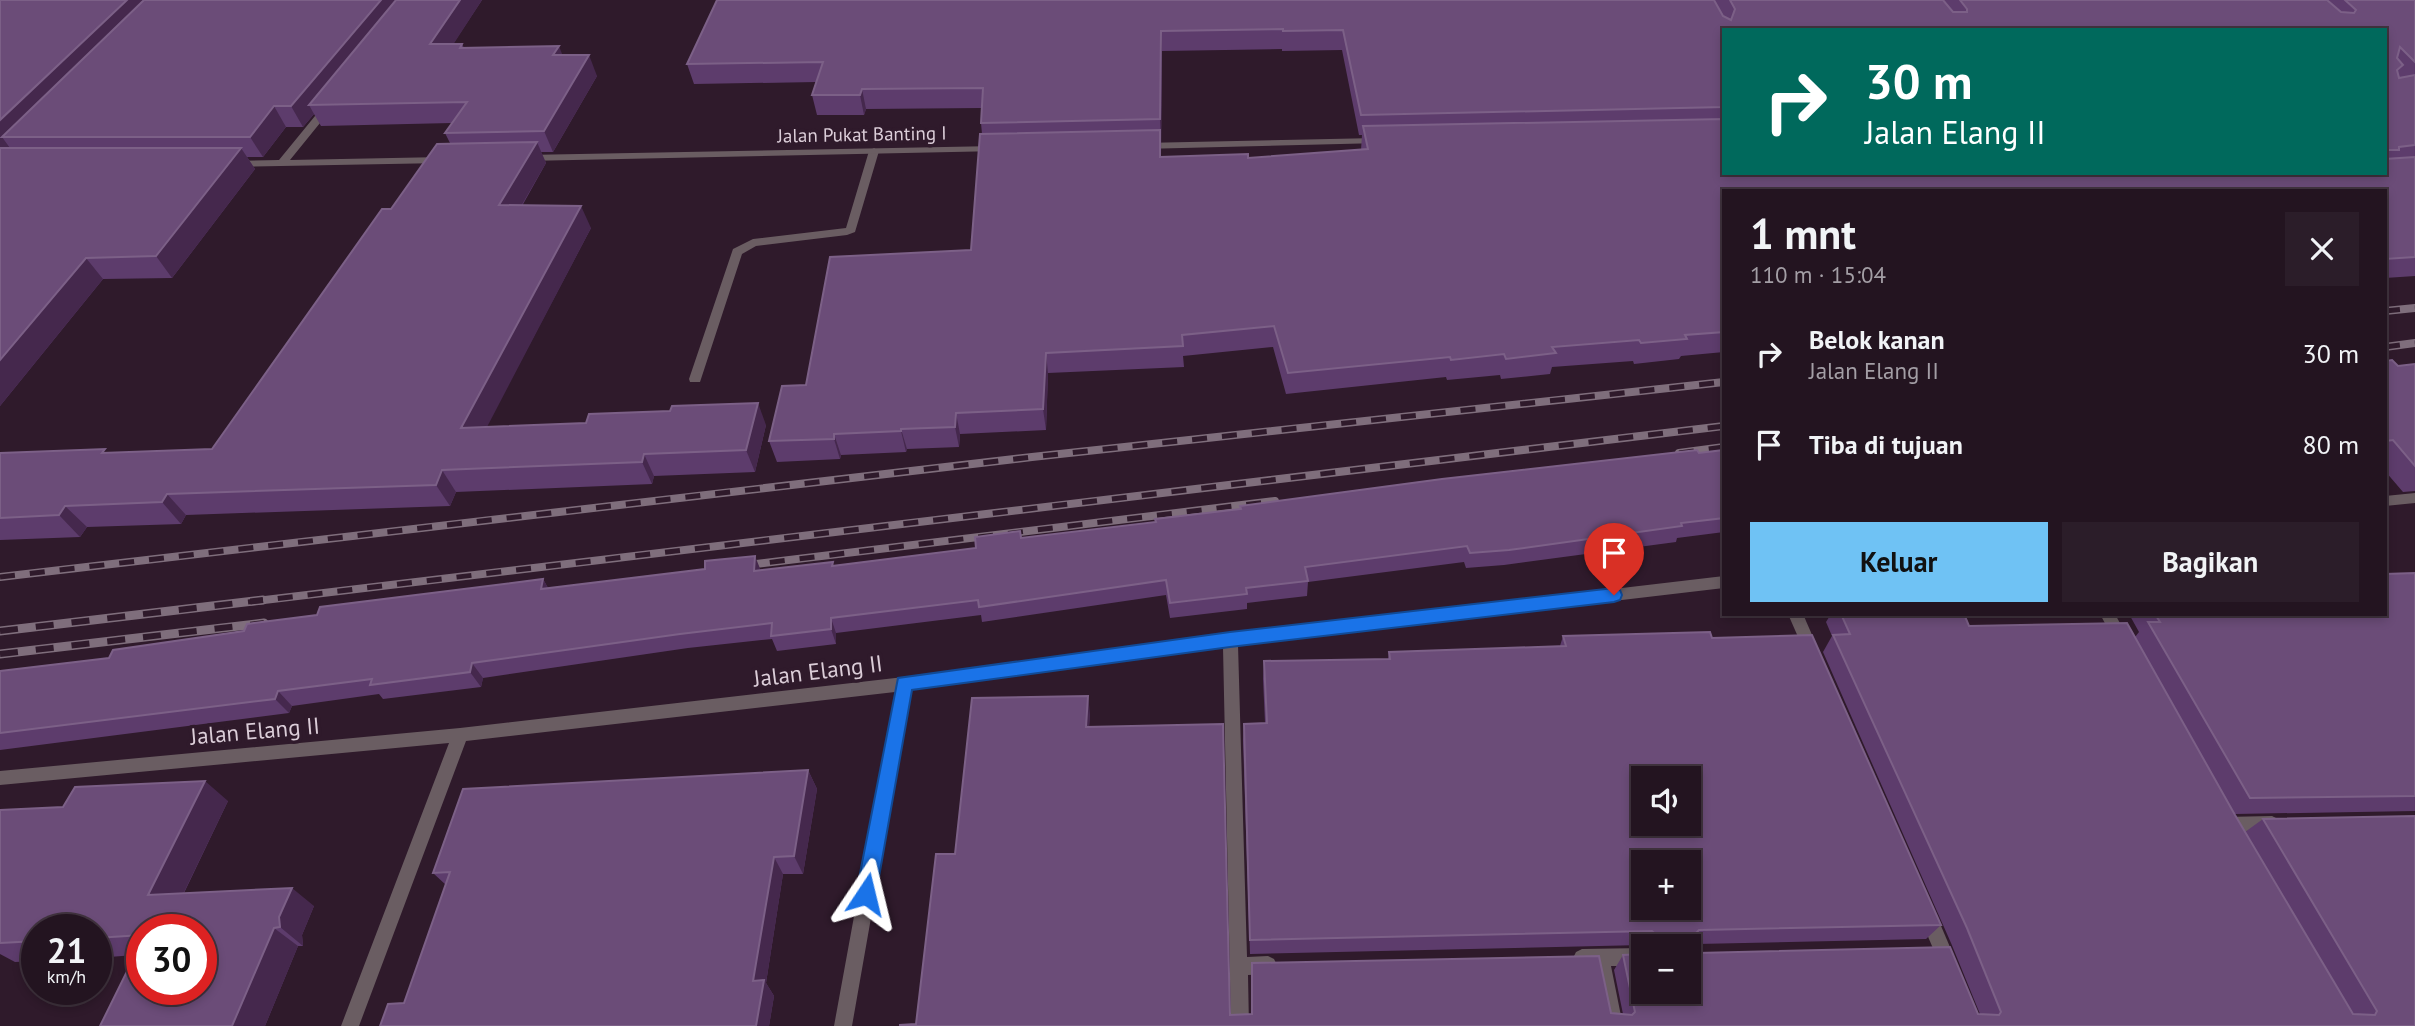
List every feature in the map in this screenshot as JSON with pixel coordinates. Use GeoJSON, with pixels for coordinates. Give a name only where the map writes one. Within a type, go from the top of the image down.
{"type":"FeatureCollection","features":[{"type":"Feature","properties":{"kind":"street"},"geometry":{"type":"LineString","coordinates":[[282,163],[332,102]]}},
{"type":"Feature","properties":{"kind":"street"},"geometry":{"type":"LineString","coordinates":[[1133,146],[1393,140]]}},
{"type":"Feature","properties":{"kind":"street","name":"Jalan Pukat Banting I"},"geometry":{"type":"LineString","coordinates":[[516,159],[1011,148]]}},
{"type":"Feature","properties":{"kind":"street"},"geometry":{"type":"LineString","coordinates":[[695,379],[737,252],[753,243],[851,230],[874,151]]}},
{"type":"Feature","properties":{"kind":"street"},"geometry":{"type":"LineString","coordinates":[[226,164],[461,160]]}},
{"type":"Feature","properties":{"kind":"street"},"geometry":{"type":"LineString","coordinates":[[2387,501],[2415,498]]}},
{"type":"Feature","properties":{"kind":"street","name":"Jalan Elang II"},"geometry":{"type":"LineString","coordinates":[[0,778],[460,735],[904,684],[1230,639],[1722,582]]}},
{"type":"Feature","properties":{"kind":"street"},"geometry":{"type":"LineString","coordinates":[[1796,616],[1817,664]]}},
{"type":"Feature","properties":{"kind":"street"},"geometry":{"type":"LineString","coordinates":[[2108,616],[2126,649]]}},
{"type":"Feature","properties":{"kind":"street"},"geometry":{"type":"LineString","coordinates":[[1230,639],[1240,1026]]}},
{"type":"Feature","properties":{"kind":"street"},"geometry":{"type":"LineString","coordinates":[[843,1026],[904,684]]}},
{"type":"Feature","properties":{"kind":"street"},"geometry":{"type":"LineString","coordinates":[[350,1026],[460,735]]}},
{"type":"Feature","properties":{"kind":"street"},"geometry":{"type":"LineString","coordinates":[[2224,825],[2292,824]]}},
{"type":"Feature","properties":{"kind":"street"},"geometry":{"type":"LineString","coordinates":[[1921,900],[1958,988]]}},
{"type":"Feature","properties":{"kind":"street"},"geometry":{"type":"LineString","coordinates":[[1916,950],[1943,950]]}},
{"type":"Feature","properties":{"kind":"street"},"geometry":{"type":"LineString","coordinates":[[1558,958],[1631,957]]}},
{"type":"Feature","properties":{"kind":"street"},"geometry":{"type":"LineString","coordinates":[[1600,958],[1614,1026]]}},
{"type":"Feature","properties":{"kind":"street"},"geometry":{"type":"LineString","coordinates":[[1237,966],[1293,965]]}},
{"type":"Feature","properties":{"kind":"building"},"geometry":{"type":"Polygon","coordinates":[[[0,0],[127,0],[0,120],[0,0]]]}},
{"type":"Feature","properties":{"kind":"building"},"geometry":{"type":"Polygon","coordinates":[[[144,0],[381,0],[291,106],[274,106],[250,137],[2,137],[144,0]]]}},
{"type":"Feature","properties":{"kind":"building"},"geometry":{"type":"Polygon","coordinates":[[[396,0],[460,0],[430,44],[462,44],[460,48],[559,46],[553,55],[589,55],[544,131],[445,133],[467,102],[309,105],[396,0]]]}},
{"type":"Feature","properties":{"kind":"building"},"geometry":{"type":"Polygon","coordinates":[[[717,0],[1714,0],[1723,16],[1731,20],[1735,9],[1730,0],[1943,0],[1953,12],[1967,12],[1960,0],[2327,0],[2341,12],[2354,13],[2356,10],[2345,0],[2415,0],[2415,62],[2400,47],[2397,58],[2403,65],[2397,70],[2399,78],[2415,75],[2415,145],[2399,147],[2399,150],[2387,150],[2387,28],[1722,28],[1722,107],[1361,115],[1343,30],[1161,31],[1160,119],[981,123],[983,88],[862,89],[860,95],[812,95],[823,62],[687,64],[717,0]]]}},
{"type":"Feature","properties":{"kind":"building"},"geometry":{"type":"Polygon","coordinates":[[[1722,119],[1722,175],[2387,175],[2387,159],[2415,157],[2415,257],[2387,259],[2387,189],[1722,189],[1722,332],[1685,335],[1687,339],[1552,347],[1556,353],[1506,359],[1504,354],[1451,360],[1450,357],[1288,373],[1274,326],[1182,335],[1183,346],[1046,353],[1043,409],[956,413],[955,427],[834,434],[834,439],[769,441],[782,386],[806,385],[830,257],[971,250],[980,134],[1160,130],[1160,157],[1248,154],[1248,158],[1368,149],[1363,126],[1722,119]]]}},
{"type":"Feature","properties":{"kind":"building"},"geometry":{"type":"Polygon","coordinates":[[[537,142],[499,205],[581,206],[461,428],[586,423],[589,414],[670,411],[672,406],[758,403],[746,450],[644,454],[642,462],[442,470],[436,485],[167,494],[162,502],[65,506],[59,515],[0,518],[0,453],[212,449],[382,209],[391,209],[437,144],[537,142]]]}},
{"type":"Feature","properties":{"kind":"building"},"geometry":{"type":"Polygon","coordinates":[[[0,148],[241,148],[156,256],[86,258],[0,360],[0,148]]]}},
{"type":"Feature","properties":{"kind":"building"},"geometry":{"type":"Polygon","coordinates":[[[2392,360],[2398,366],[2415,364],[2415,466],[2393,440],[2387,441],[2387,361],[2392,360]]]}},
{"type":"Feature","properties":{"kind":"building"},"geometry":{"type":"Polygon","coordinates":[[[1697,450],[1699,453],[1722,450],[1722,518],[1509,550],[1470,553],[1467,546],[1305,567],[1308,581],[1246,588],[1247,594],[1170,603],[1166,580],[979,607],[978,600],[831,618],[831,629],[771,636],[772,623],[680,634],[472,663],[470,672],[370,685],[372,679],[278,691],[275,699],[0,733],[0,671],[109,658],[113,650],[244,631],[247,624],[317,615],[320,607],[543,579],[541,589],[705,569],[705,561],[755,556],[754,571],[833,562],[832,566],[976,548],[975,537],[1020,531],[1021,538],[1156,522],[1155,519],[1241,509],[1240,506],[1442,479],[1697,450]]]}},
{"type":"Feature","properties":{"kind":"building"},"geometry":{"type":"Polygon","coordinates":[[[2415,573],[2415,796],[2250,798],[2148,622],[2160,622],[2156,616],[2387,616],[2387,574],[2415,573]]]}},
{"type":"Feature","properties":{"kind":"building"},"geometry":{"type":"Polygon","coordinates":[[[1842,616],[1965,616],[1969,626],[2127,623],[2235,815],[2353,1014],[2375,1015],[2377,1011],[2263,819],[2415,816],[2415,1026],[900,1026],[916,1024],[936,854],[955,854],[972,698],[1088,696],[1086,727],[1223,724],[1230,1015],[1252,1014],[1252,963],[1599,956],[1611,1013],[1632,1015],[1635,1012],[1633,1004],[1701,1004],[1701,953],[1950,947],[1978,1014],[1999,1015],[2001,1012],[1967,928],[1833,635],[1850,634],[1842,616]]]}},
{"type":"Feature","properties":{"kind":"building"},"geometry":{"type":"Polygon","coordinates":[[[1710,632],[1712,638],[1812,635],[1941,925],[1699,930],[1696,933],[1655,934],[1652,931],[1250,940],[1244,724],[1267,723],[1264,661],[1390,659],[1389,652],[1566,646],[1563,636],[1710,632]]]}},
{"type":"Feature","properties":{"kind":"building"},"geometry":{"type":"Polygon","coordinates":[[[808,770],[794,856],[774,857],[753,981],[764,980],[756,1026],[380,1026],[388,1004],[404,1003],[450,872],[433,873],[463,789],[808,770]]]}},
{"type":"Feature","properties":{"kind":"building"},"geometry":{"type":"Polygon","coordinates":[[[205,781],[148,895],[292,888],[279,917],[280,927],[274,928],[232,1026],[100,1026],[126,973],[126,1005],[217,1005],[217,914],[126,914],[126,936],[112,937],[112,914],[21,914],[21,942],[0,943],[0,810],[63,807],[75,787],[205,781]]]}},
{"type":"Feature","properties":{"kind":"building"},"geometry":{"type":"Polygon","coordinates":[[[1623,955],[1631,955],[1631,993],[1623,955]]]}},
{"type":"Feature","properties":{"kind":"railway"},"geometry":{"type":"LineString","coordinates":[[2387,311],[2415,308]]}},
{"type":"Feature","properties":{"kind":"railway"},"geometry":{"type":"LineString","coordinates":[[2387,347],[2415,343]]}},
{"type":"Feature","properties":{"kind":"railway"},"geometry":{"type":"LineString","coordinates":[[0,577],[1032,457],[1722,382]]}},
{"type":"Feature","properties":{"kind":"railway"},"geometry":{"type":"LineString","coordinates":[[248,602],[1722,426]]}},
{"type":"Feature","properties":{"kind":"railway"},"geometry":{"type":"LineString","coordinates":[[1679,453],[1722,447]]}},
{"type":"Feature","properties":{"kind":"railway"},"geometry":{"type":"LineString","coordinates":[[740,566],[1275,501]]}},
{"type":"Feature","properties":{"kind":"railway"},"geometry":{"type":"LineString","coordinates":[[0,631],[263,600]]}},
{"type":"Feature","properties":{"kind":"railway"},"geometry":{"type":"LineString","coordinates":[[0,654],[264,623]]}},
{"type":"Feature","properties":{"kind":"route"},"geometry":{"type":"LineString","coordinates":[[866,894],[904,684],[1230,639],[1614,595]]}}]}
